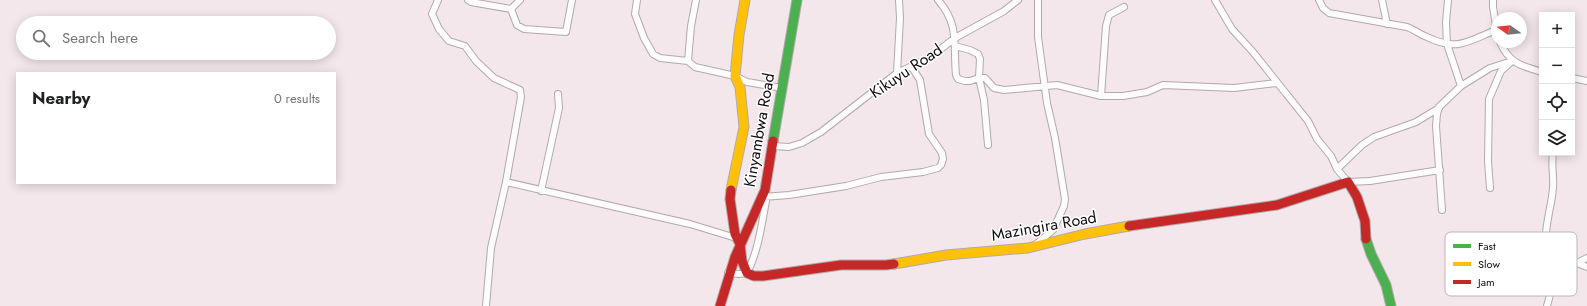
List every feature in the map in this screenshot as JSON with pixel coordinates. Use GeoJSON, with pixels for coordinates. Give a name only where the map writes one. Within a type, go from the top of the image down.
{"type":"FeatureCollection","features":[{"type":"Feature","properties":{"kind":"street"},"geometry":{"type":"LineString","coordinates":[[438,0],[432,14],[439,29],[449,41],[465,46],[476,61],[494,78],[520,90],[521,97],[506,182],[491,248],[486,306]]}},
{"type":"Feature","properties":{"kind":"street"},"geometry":{"type":"LineString","coordinates":[[468,0],[470,2],[511,9]]}},
{"type":"Feature","properties":{"kind":"street"},"geometry":{"type":"LineString","coordinates":[[511,9],[520,0]]}},
{"type":"Feature","properties":{"kind":"street"},"geometry":{"type":"LineString","coordinates":[[511,9],[517,25],[524,29],[566,32],[572,0]]}},
{"type":"Feature","properties":{"kind":"street"},"geometry":{"type":"LineString","coordinates":[[637,0],[635,14],[644,38],[653,54],[660,58],[688,62],[695,67],[735,76],[748,82],[782,88]]}},
{"type":"Feature","properties":{"kind":"street"},"geometry":{"type":"LineString","coordinates":[[688,62],[691,26],[696,0]]}},
{"type":"Feature","properties":{"kind":"street"},"geometry":{"type":"LineString","coordinates":[[745,0],[739,35],[735,76],[740,87],[740,98],[744,123],[730,194],[734,230],[742,261],[747,273]]}},
{"type":"Feature","properties":{"kind":"street","name":"Kinyambwa Road"},"geometry":{"type":"LineString","coordinates":[[720,306],[738,241],[765,196],[797,0]]}},
{"type":"Feature","properties":{"kind":"street"},"geometry":{"type":"LineString","coordinates":[[898,73],[900,18],[899,0]]}},
{"type":"Feature","properties":{"kind":"street"},"geometry":{"type":"LineString","coordinates":[[938,0],[949,16],[955,38],[956,75],[958,79],[964,81],[985,78],[994,88],[1004,90],[1057,85],[1101,96],[1123,96],[1147,92],[1163,85],[1234,88],[1277,83]]}},
{"type":"Feature","properties":{"kind":"street","name":"Kikuyu Road"},"geometry":{"type":"LineString","coordinates":[[773,146],[789,147],[802,143],[814,136],[898,73],[929,58],[955,38],[1004,11],[1018,0]]}},
{"type":"Feature","properties":{"kind":"street"},"geometry":{"type":"LineString","coordinates":[[1035,245],[1053,230],[1064,206],[1065,200],[1038,37],[1038,0]]}},
{"type":"Feature","properties":{"kind":"street"},"geometry":{"type":"LineString","coordinates":[[1215,0],[1232,30],[1253,52],[1308,121],[1317,139],[1331,156],[1357,197],[1365,221],[1365,235],[1369,248],[1386,285],[1391,306]]}},
{"type":"Feature","properties":{"kind":"street"},"geometry":{"type":"LineString","coordinates":[[1319,0],[1323,8],[1329,13],[1416,30],[1425,37],[1447,44],[1457,45],[1491,34]]}},
{"type":"Feature","properties":{"kind":"street"},"geometry":{"type":"LineString","coordinates":[[1382,0],[1387,24]]}},
{"type":"Feature","properties":{"kind":"street"},"geometry":{"type":"LineString","coordinates":[[1448,0],[1446,22],[1447,44],[1461,86]]}},
{"type":"Feature","properties":{"kind":"street"},"geometry":{"type":"LineString","coordinates":[[1494,0],[1494,12]]}},
{"type":"Feature","properties":{"kind":"street"},"geometry":{"type":"LineString","coordinates":[[1101,96],[1106,26],[1109,15],[1124,7]]}},
{"type":"Feature","properties":{"kind":"street"},"geometry":{"type":"LineString","coordinates":[[955,46],[978,54],[980,60],[979,78],[984,100],[988,144]]}},
{"type":"Feature","properties":{"kind":"street"},"geometry":{"type":"LineString","coordinates":[[1503,48],[1512,61],[1539,71]]}},
{"type":"Feature","properties":{"kind":"street"},"geometry":{"type":"LineString","coordinates":[[1338,169],[1362,145],[1374,137],[1416,122],[1439,107],[1461,86],[1490,68],[1512,61]]}},
{"type":"Feature","properties":{"kind":"street"},"geometry":{"type":"LineString","coordinates":[[1490,188],[1488,161],[1489,99],[1501,71],[1512,61]]}},
{"type":"Feature","properties":{"kind":"street"},"geometry":{"type":"LineString","coordinates":[[747,273],[754,255],[765,196],[789,196],[846,186],[881,177],[923,172],[938,168],[941,165],[943,159],[942,153],[929,134],[925,116],[922,87],[920,80],[912,66]]}},
{"type":"Feature","properties":{"kind":"street"},"geometry":{"type":"LineString","coordinates":[[1575,79],[1587,81]]}},
{"type":"Feature","properties":{"kind":"street"},"geometry":{"type":"LineString","coordinates":[[542,191],[559,108],[558,94]]}},
{"type":"Feature","properties":{"kind":"street"},"geometry":{"type":"LineString","coordinates":[[1439,107],[1436,126],[1442,210]]}},
{"type":"Feature","properties":{"kind":"street"},"geometry":{"type":"LineString","coordinates":[[1546,232],[1553,187],[1553,156]]}},
{"type":"Feature","properties":{"kind":"street"},"geometry":{"type":"LineString","coordinates":[[1348,182],[1370,181],[1440,170]]}},
{"type":"Feature","properties":{"kind":"street"},"geometry":{"type":"LineString","coordinates":[[506,182],[690,224],[738,241]]}},
{"type":"Feature","properties":{"kind":"street","name":"Mazingira Road"},"geometry":{"type":"LineString","coordinates":[[747,273],[754,276],[763,276],[841,265],[886,265],[946,255],[1028,248],[1035,245],[1085,234],[1166,220],[1277,205],[1348,182]]}},
{"type":"Feature","properties":{"kind":"street"},"geometry":{"type":"LineString","coordinates":[[1577,263],[1587,258]]}},
{"type":"Feature","properties":{"kind":"street"},"geometry":{"type":"LineString","coordinates":[[1577,263],[1587,267]]}},
{"type":"Feature","properties":{"kind":"street"},"geometry":{"type":"LineString","coordinates":[[728,273],[747,273]]}},
{"type":"Feature","properties":{"kind":"street"},"geometry":{"type":"LineString","coordinates":[[1547,306],[1550,296]]}},
{"type":"Feature","properties":{"kind":"traffic: fast"},"geometry":{"type":"LineString","coordinates":[[773,141],[797,0]]}},
{"type":"Feature","properties":{"kind":"traffic: fast"},"geometry":{"type":"LineString","coordinates":[[1366,239],[1371,254],[1386,285],[1391,306]]}},
{"type":"Feature","properties":{"kind":"traffic: slow"},"geometry":{"type":"LineString","coordinates":[[731,190],[744,127],[740,87],[735,76],[739,35],[745,0]]}},
{"type":"Feature","properties":{"kind":"traffic: slow"},"geometry":{"type":"LineString","coordinates":[[894,264],[946,255],[1028,248],[1085,234],[1129,226]]}},
{"type":"Feature","properties":{"kind":"traffic: jam"},"geometry":{"type":"LineString","coordinates":[[720,306],[735,257],[765,190],[773,141]]}},
{"type":"Feature","properties":{"kind":"traffic: jam"},"geometry":{"type":"LineString","coordinates":[[1129,226],[1277,205],[1348,182],[1357,197],[1365,221],[1366,239]]}},
{"type":"Feature","properties":{"kind":"traffic: jam"},"geometry":{"type":"LineString","coordinates":[[731,190],[730,199],[735,234],[740,244],[742,261],[747,273],[754,276],[763,276],[841,265],[894,264]]}}]}
